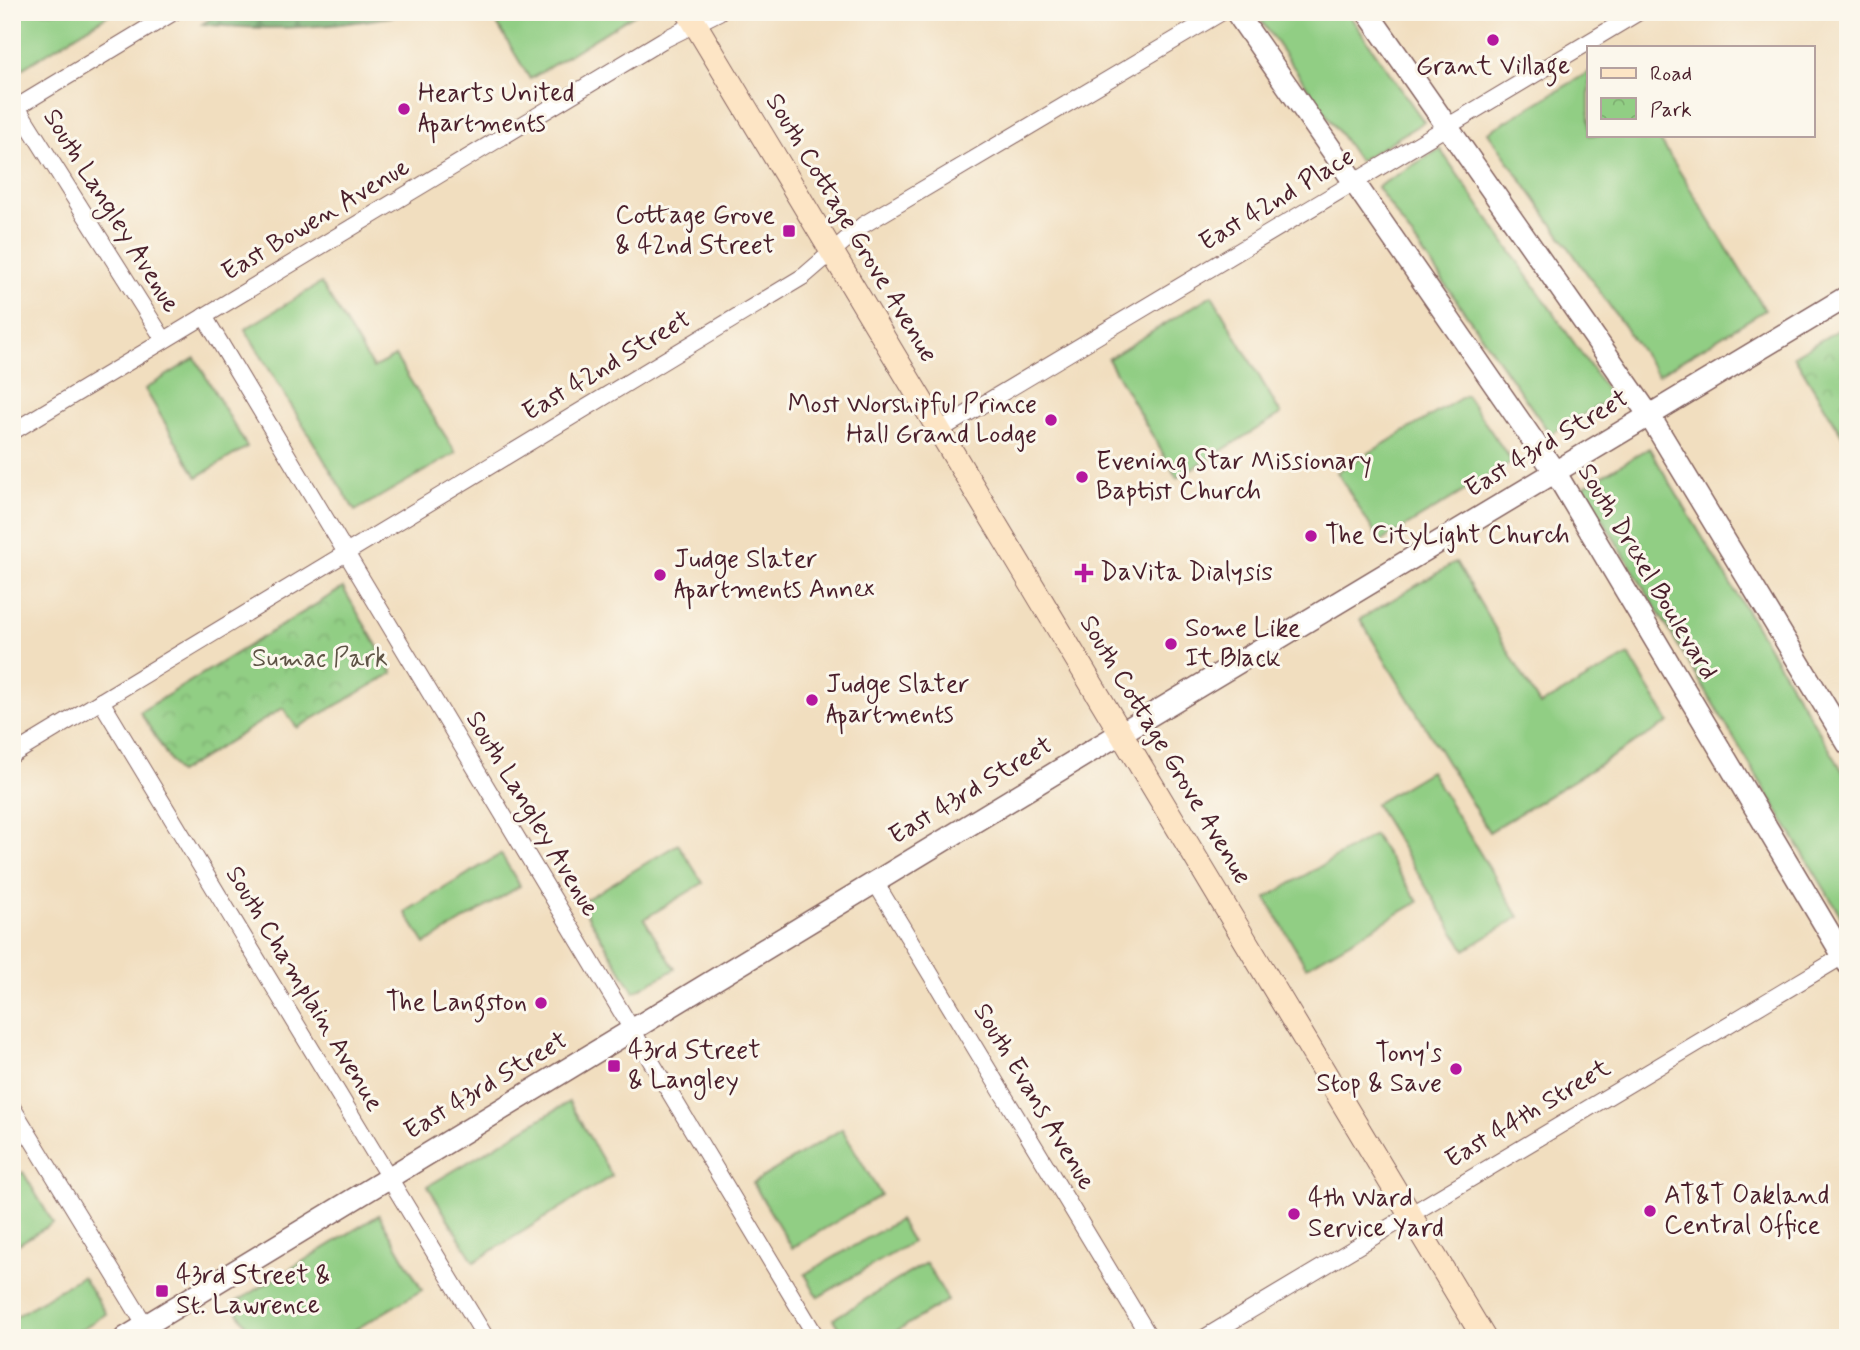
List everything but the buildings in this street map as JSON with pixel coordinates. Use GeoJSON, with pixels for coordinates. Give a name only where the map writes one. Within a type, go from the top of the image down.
{"type":"FeatureCollection","features":[{"type":"Feature","properties":{"kind":"main road","name":"South Cottage Grove Avenue"},"geometry":{"type":"LineString","coordinates":[[692,18],[1484,1338]]}},
{"type":"Feature","properties":{"kind":"street"},"geometry":{"type":"LineString","coordinates":[[15,108],[174,12]]}},
{"type":"Feature","properties":{"kind":"street","name":"East Bowen Avenue"},"geometry":{"type":"LineString","coordinates":[[12,432],[663,40],[692,18],[719,12]]}},
{"type":"Feature","properties":{"kind":"street","name":"East 42nd Street"},"geometry":{"type":"LineString","coordinates":[[12,755],[804,276],[863,225],[1222,12]]}},
{"type":"Feature","properties":{"kind":"street","name":"South Drexel Boulevard"},"geometry":{"type":"LineString","coordinates":[[1236,12],[1555,472],[1845,960]]}},
{"type":"Feature","properties":{"kind":"street"},"geometry":{"type":"LineString","coordinates":[[1367,12],[1649,415],[1848,744]]}},
{"type":"Feature","properties":{"kind":"street","name":"East 42nd Place"},"geometry":{"type":"LineString","coordinates":[[940,430],[1639,12]]}},
{"type":"Feature","properties":{"kind":"street","name":"South Langley Avenue"},"geometry":{"type":"LineString","coordinates":[[15,108],[164,340]]}},
{"type":"Feature","properties":{"kind":"street","name":"East 43rd Street"},"geometry":{"type":"LineString","coordinates":[[125,1338],[149,1331],[389,1177],[1848,296]]}},
{"type":"Feature","properties":{"kind":"street","name":"South Langley Avenue"},"geometry":{"type":"LineString","coordinates":[[204,316],[817,1338]]}},
{"type":"Feature","properties":{"kind":"street","name":"South Champlain Avenue"},"geometry":{"type":"LineString","coordinates":[[102,701],[486,1338]]}},
{"type":"Feature","properties":{"kind":"street","name":"South Evans Avenue"},"geometry":{"type":"LineString","coordinates":[[875,882],[1150,1338]]}},
{"type":"Feature","properties":{"kind":"street","name":"East 44th Street"},"geometry":{"type":"LineString","coordinates":[[1204,1338],[1410,1213],[1845,960]]}},
{"type":"Feature","properties":{"kind":"street"},"geometry":{"type":"LineString","coordinates":[[12,1107],[149,1331]]}},
{"type":"Feature","properties":{"kind":"green space"},"geometry":{"type":"Polygon","coordinates":[[[12,12],[113,12],[12,75],[12,12]]]}},
{"type":"Feature","properties":{"kind":"green space"},"geometry":{"type":"Polygon","coordinates":[[[220,12],[414,12],[309,27],[255,28],[202,24],[220,12]]]}},
{"type":"Feature","properties":{"kind":"green space"},"geometry":{"type":"Polygon","coordinates":[[[490,12],[638,12],[530,79],[490,12]]]}},
{"type":"Feature","properties":{"kind":"green space"},"geometry":{"type":"Polygon","coordinates":[[[1255,12],[1347,12],[1424,122],[1359,161],[1255,12]]]}},
{"type":"Feature","properties":{"kind":"green space"},"geometry":{"type":"Polygon","coordinates":[[[1587,73],[1587,136],[1658,136],[1765,310],[1658,375],[1488,132],[1587,73]]]}},
{"type":"Feature","properties":{"kind":"green space"},"geometry":{"type":"Polygon","coordinates":[[[1440,149],[1612,398],[1550,434],[1377,187],[1440,149]]]}},
{"type":"Feature","properties":{"kind":"green space"},"geometry":{"type":"Polygon","coordinates":[[[321,283],[373,368],[395,356],[456,453],[355,511],[245,329],[321,283]]]}},
{"type":"Feature","properties":{"kind":"green space"},"geometry":{"type":"Polygon","coordinates":[[[1212,295],[1281,414],[1177,478],[1108,359],[1212,295]]]}},
{"type":"Feature","properties":{"kind":"green space"},"geometry":{"type":"Polygon","coordinates":[[[1848,324],[1848,445],[1794,356],[1848,324]]]}},
{"type":"Feature","properties":{"kind":"green space"},"geometry":{"type":"Polygon","coordinates":[[[195,358],[247,447],[197,477],[145,389],[195,358]]]}},
{"type":"Feature","properties":{"kind":"green space"},"geometry":{"type":"Polygon","coordinates":[[[1466,395],[1512,462],[1380,542],[1337,472],[1466,395]]]}},
{"type":"Feature","properties":{"kind":"green space"},"geometry":{"type":"Polygon","coordinates":[[[1649,448],[1848,780],[1848,928],[1583,487],[1649,448]]]}},
{"type":"Feature","properties":{"kind":"green space"},"geometry":{"type":"Polygon","coordinates":[[[1456,562],[1540,705],[1629,655],[1669,722],[1489,832],[1360,619],[1456,562]]]}},
{"type":"Feature","properties":{"kind":"green space","name":"Sumac Park"},"geometry":{"type":"Polygon","coordinates":[[[343,588],[393,673],[297,728],[283,708],[178,773],[140,712],[343,588]]]}},
{"type":"Feature","properties":{"kind":"green space"},"geometry":{"type":"Polygon","coordinates":[[[1430,771],[1519,917],[1465,950],[1375,804],[1430,771]]]}},
{"type":"Feature","properties":{"kind":"green space"},"geometry":{"type":"Polygon","coordinates":[[[1374,835],[1418,902],[1306,967],[1266,898],[1374,835]]]}},
{"type":"Feature","properties":{"kind":"green space"},"geometry":{"type":"Polygon","coordinates":[[[678,844],[703,883],[644,919],[675,969],[634,992],[580,903],[678,844]]]}},
{"type":"Feature","properties":{"kind":"green space"},"geometry":{"type":"Polygon","coordinates":[[[501,854],[520,886],[425,944],[405,912],[501,854]]]}},
{"type":"Feature","properties":{"kind":"green space"},"geometry":{"type":"Polygon","coordinates":[[[569,1102],[612,1176],[474,1262],[428,1186],[569,1102]]]}},
{"type":"Feature","properties":{"kind":"green space"},"geometry":{"type":"Polygon","coordinates":[[[842,1129],[881,1195],[792,1248],[753,1183],[842,1129]]]}},
{"type":"Feature","properties":{"kind":"green space"},"geometry":{"type":"Polygon","coordinates":[[[23,1172],[53,1223],[12,1248],[12,1178],[23,1172]]]}},
{"type":"Feature","properties":{"kind":"green space"},"geometry":{"type":"Polygon","coordinates":[[[379,1215],[422,1290],[341,1338],[254,1338],[233,1304],[379,1215]]]}},
{"type":"Feature","properties":{"kind":"green space"},"geometry":{"type":"Polygon","coordinates":[[[899,1220],[912,1242],[818,1297],[805,1274],[899,1220]]]}},
{"type":"Feature","properties":{"kind":"green space"},"geometry":{"type":"Polygon","coordinates":[[[926,1263],[948,1300],[885,1338],[845,1338],[833,1319],[926,1263]]]}},
{"type":"Feature","properties":{"kind":"green space"},"geometry":{"type":"Polygon","coordinates":[[[82,1276],[106,1314],[67,1338],[12,1338],[12,1319],[82,1276]]]}},
{"type":"Feature","properties":{"kind":"place","name":"Grant Village"},"geometry":{"type":"Point","coordinates":[1493,40]}},
{"type":"Feature","properties":{"kind":"place","name":"Hearts United Apartments"},"geometry":{"type":"Point","coordinates":[404,109]}},
{"type":"Feature","properties":{"kind":"place","name":"Cottage Grove & 42nd Street"},"geometry":{"type":"Point","coordinates":[789,231]}},
{"type":"Feature","properties":{"kind":"place","name":"Most Worshipful Prince Hall Grand Lodge"},"geometry":{"type":"Point","coordinates":[1051,420]}},
{"type":"Feature","properties":{"kind":"place","name":"Evening Star Missionary Baptist Church"},"geometry":{"type":"Point","coordinates":[1082,477]}},
{"type":"Feature","properties":{"kind":"place","name":"The CityLight Church"},"geometry":{"type":"Point","coordinates":[1311,536]}},
{"type":"Feature","properties":{"kind":"place","name":"DaVita Dialysis"},"geometry":{"type":"Point","coordinates":[1084,573]}},
{"type":"Feature","properties":{"kind":"place","name":"Judge Slater Apartments Annex"},"geometry":{"type":"Point","coordinates":[660,575]}},
{"type":"Feature","properties":{"kind":"place","name":"Some Like It Black"},"geometry":{"type":"Point","coordinates":[1171,644]}},
{"type":"Feature","properties":{"kind":"place","name":"Judge Slater Apartments"},"geometry":{"type":"Point","coordinates":[812,700]}},
{"type":"Feature","properties":{"kind":"place","name":"The Langston"},"geometry":{"type":"Point","coordinates":[541,1003]}},
{"type":"Feature","properties":{"kind":"place","name":"43rd Street & Langley"},"geometry":{"type":"Point","coordinates":[614,1066]}},
{"type":"Feature","properties":{"kind":"place","name":"Tony's Stop & Save"},"geometry":{"type":"Point","coordinates":[1456,1069]}},
{"type":"Feature","properties":{"kind":"place","name":"AT&T Oakland Central Office"},"geometry":{"type":"Point","coordinates":[1650,1211]}},
{"type":"Feature","properties":{"kind":"place","name":"4th Ward Service Yard"},"geometry":{"type":"Point","coordinates":[1294,1214]}},
{"type":"Feature","properties":{"kind":"place","name":"43rd Street & St. Lawrence"},"geometry":{"type":"Point","coordinates":[162,1291]}}]}
